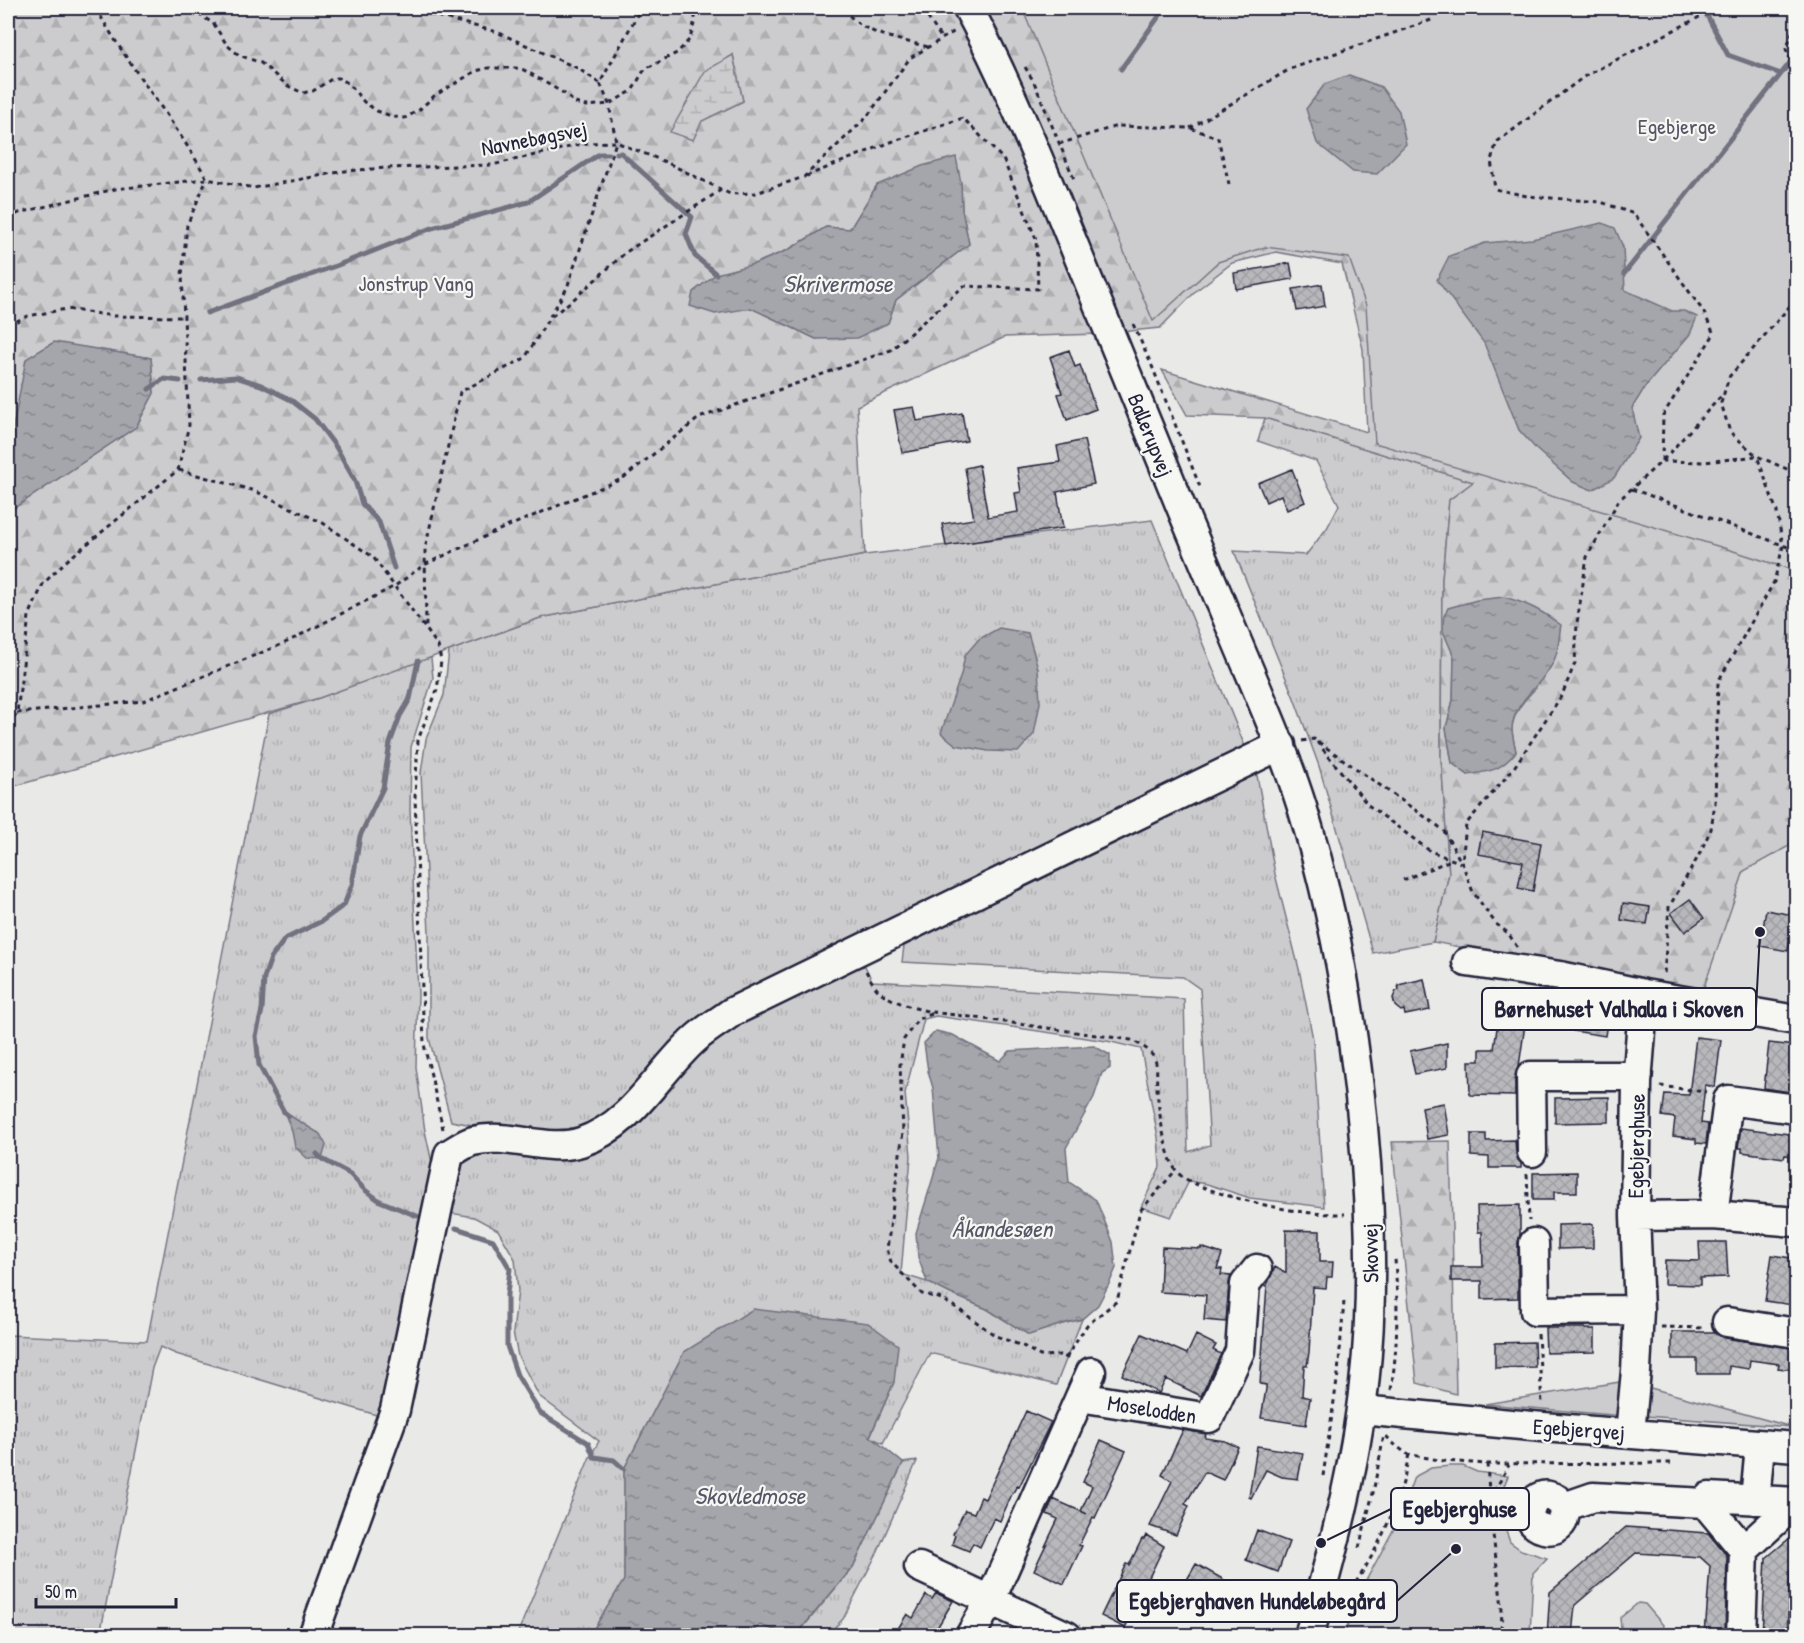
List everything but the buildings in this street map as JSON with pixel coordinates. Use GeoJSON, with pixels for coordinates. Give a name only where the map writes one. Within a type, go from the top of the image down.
{"type":"FeatureCollection","features":[{"type":"Feature","properties":{"kind":"street","name":"Ballerupvej"},"geometry":{"type":"LineString","coordinates":[[971,13],[989,45],[1035,151],[1185,519],[1281,745],[1303,810],[1318,868]]}},
{"type":"Feature","properties":{"kind":"street"},"geometry":{"type":"LineString","coordinates":[[313,1635],[394,1410],[449,1154],[470,1142],[491,1138],[555,1146],[580,1142],[600,1134],[622,1120],[695,1039],[732,1012],[1281,745]]}},
{"type":"Feature","properties":{"kind":"street","name":"Skovvej"},"geometry":{"type":"LineString","coordinates":[[1309,1635],[1338,1532],[1361,1410],[1369,1330],[1353,1218],[1369,1189],[1358,1064],[1341,966],[1318,868]]}},
{"type":"Feature","properties":{"kind":"street"},"geometry":{"type":"LineString","coordinates":[[1467,962],[1560,976],[1797,1020]]}},
{"type":"Feature","properties":{"kind":"street","name":"Egebjerghuse"},"geometry":{"type":"LineString","coordinates":[[1630,1433],[1638,1319],[1635,1216],[1650,1081],[1653,995]]}},
{"type":"Feature","properties":{"kind":"street","name":"Egebjerghuse"},"geometry":{"type":"LineString","coordinates":[[1529,1161],[1531,1076],[1650,1081]]}},
{"type":"Feature","properties":{"kind":"street"},"geometry":{"type":"LineString","coordinates":[[1713,1215],[1728,1100],[1797,1109]]}},
{"type":"Feature","properties":{"kind":"street","name":"Egebjerghuse"},"geometry":{"type":"LineString","coordinates":[[1635,1216],[1713,1215],[1797,1222]]}},
{"type":"Feature","properties":{"kind":"street"},"geometry":{"type":"LineString","coordinates":[[1534,1243],[1535,1311],[1638,1319]]}},
{"type":"Feature","properties":{"kind":"street","name":"Moselodden"},"geometry":{"type":"LineString","coordinates":[[969,1635],[990,1601],[1086,1384],[1209,1418],[1240,1351],[1245,1284],[1257,1269]]}},
{"type":"Feature","properties":{"kind":"street"},"geometry":{"type":"LineString","coordinates":[[1727,1322],[1797,1333]]}},
{"type":"Feature","properties":{"kind":"street","name":"Egebjergvej"},"geometry":{"type":"LineString","coordinates":[[1361,1410],[1797,1447]]}},
{"type":"Feature","properties":{"kind":"street"},"geometry":{"type":"LineString","coordinates":[[1755,1500],[1760,1444]]}},
{"type":"Feature","properties":{"kind":"street"},"geometry":{"type":"LineString","coordinates":[[1564,1507],[1593,1497],[1705,1503],[1744,1550],[1741,1635]]}},
{"type":"Feature","properties":{"kind":"street"},"geometry":{"type":"LineString","coordinates":[[1705,1503],[1709,1497],[1797,1502]]}},
{"type":"Feature","properties":{"kind":"street"},"geometry":{"type":"LineString","coordinates":[[1744,1550],[1797,1502]]}},
{"type":"Feature","properties":{"kind":"street"},"geometry":{"type":"LineString","coordinates":[[920,1567],[1067,1635]]}},
{"type":"Feature","properties":{"kind":"path"},"geometry":{"type":"LineString","coordinates":[[8,724],[17,712],[29,616],[43,584],[65,562],[178,470],[189,425],[182,275],[187,225],[207,179],[191,151],[121,50],[96,8]]}},
{"type":"Feature","properties":{"kind":"path"},"geometry":{"type":"LineString","coordinates":[[181,8],[213,23],[227,45],[239,55],[261,63],[288,86],[307,93],[313,92],[333,78],[343,79],[364,102],[377,111],[405,118],[434,96],[476,71],[488,68],[524,70],[565,94],[575,103],[586,106],[609,105],[632,91],[647,68],[677,53],[690,39],[695,20],[695,8]]}},
{"type":"Feature","properties":{"kind":"path"},"geometry":{"type":"LineString","coordinates":[[413,8],[497,32],[577,68],[600,83],[609,105],[616,142],[567,288],[525,358],[460,392],[425,549],[426,629]]}},
{"type":"Feature","properties":{"kind":"path"},"geometry":{"type":"LineString","coordinates":[[600,83],[641,8]]}},
{"type":"Feature","properties":{"kind":"path"},"geometry":{"type":"LineString","coordinates":[[844,8],[857,23],[882,35],[928,46]]}},
{"type":"Feature","properties":{"kind":"path"},"geometry":{"type":"LineString","coordinates":[[894,8],[919,11],[928,18],[942,39]]}},
{"type":"Feature","properties":{"kind":"path"},"geometry":{"type":"LineString","coordinates":[[1662,461],[1664,415],[1714,333],[1703,311],[1634,214],[1601,201],[1527,196],[1495,189],[1491,160],[1497,142],[1585,76],[1718,8]]}},
{"type":"Feature","properties":{"kind":"path","name":"Navnebøgsvej"},"geometry":{"type":"LineString","coordinates":[[8,218],[115,189],[207,179],[255,188],[345,171],[492,165],[587,143],[616,142],[668,163],[730,194],[756,193],[804,177],[866,118],[910,58],[942,39],[971,13]]}},
{"type":"Feature","properties":{"kind":"path"},"geometry":{"type":"LineString","coordinates":[[1190,128],[1290,69],[1434,19]]}},
{"type":"Feature","properties":{"kind":"path"},"geometry":{"type":"LineString","coordinates":[[1797,23],[1786,49],[1797,74]]}},
{"type":"Feature","properties":{"kind":"path"},"geometry":{"type":"LineString","coordinates":[[17,712],[143,701],[285,643],[395,586],[424,565],[499,530],[622,479],[699,418],[891,350],[964,286],[1038,289],[1036,239],[1003,159],[963,118],[891,142],[804,177]]}},
{"type":"Feature","properties":{"kind":"path"},"geometry":{"type":"LineString","coordinates":[[1035,151],[1117,126],[1190,128],[1218,138],[1229,184]]}},
{"type":"Feature","properties":{"kind":"path"},"geometry":{"type":"LineString","coordinates":[[549,318],[626,252],[721,190]]}},
{"type":"Feature","properties":{"kind":"path"},"geometry":{"type":"LineString","coordinates":[[1797,299],[1729,377],[1721,403],[1730,432],[1757,456],[1797,472]]}},
{"type":"Feature","properties":{"kind":"path"},"geometry":{"type":"LineString","coordinates":[[8,326],[28,316],[67,309],[113,316],[184,316]]}},
{"type":"Feature","properties":{"kind":"path"},"geometry":{"type":"LineString","coordinates":[[1462,863],[1466,824],[1513,769],[1562,695],[1575,663],[1577,623],[1587,557],[1619,500],[1662,461],[1725,392]]}},
{"type":"Feature","properties":{"kind":"path"},"geometry":{"type":"LineString","coordinates":[[1662,461],[1705,462],[1757,456]]}},
{"type":"Feature","properties":{"kind":"path"},"geometry":{"type":"LineString","coordinates":[[1653,995],[1669,907],[1698,857],[1711,829],[1715,803],[1718,682],[1774,582],[1783,546],[1777,512],[1757,456]]}},
{"type":"Feature","properties":{"kind":"path"},"geometry":{"type":"LineString","coordinates":[[178,470],[255,491],[323,523],[373,556],[438,646],[441,661],[437,690],[418,740],[415,797],[423,1044],[449,1154]]}},
{"type":"Feature","properties":{"kind":"path"},"geometry":{"type":"LineString","coordinates":[[1632,489],[1797,550]]}},
{"type":"Feature","properties":{"kind":"path"},"geometry":{"type":"LineString","coordinates":[[1314,739],[1368,806],[1430,851],[1462,863]]}},
{"type":"Feature","properties":{"kind":"path"},"geometry":{"type":"LineString","coordinates":[[1281,745],[1314,739],[1444,831],[1462,863],[1473,892],[1496,924],[1508,933],[1531,972]]}},
{"type":"Feature","properties":{"kind":"path"},"geometry":{"type":"LineString","coordinates":[[1403,880],[1452,860]]}},
{"type":"Feature","properties":{"kind":"path"},"geometry":{"type":"LineString","coordinates":[[854,952],[879,991],[903,1004],[934,1013],[1131,1040],[1147,1048],[1156,1061],[1157,1091],[1165,1143],[1176,1170],[1184,1178],[1203,1188],[1242,1200],[1353,1218]]}},
{"type":"Feature","properties":{"kind":"path"},"geometry":{"type":"LineString","coordinates":[[934,1013],[918,1019],[904,1039],[900,1065],[903,1132],[888,1253],[891,1262],[922,1294],[939,1298],[957,1308],[996,1336],[1025,1347],[1040,1356],[1060,1355],[1080,1363],[1086,1384]]}},
{"type":"Feature","properties":{"kind":"path"},"geometry":{"type":"LineString","coordinates":[[1650,1081],[1704,1091],[1728,1100]]}},
{"type":"Feature","properties":{"kind":"path"},"geometry":{"type":"LineString","coordinates":[[1527,1198],[1529,1161]]}},
{"type":"Feature","properties":{"kind":"path"},"geometry":{"type":"LineString","coordinates":[[1066,1358],[1087,1325],[1118,1301],[1140,1211],[1176,1170]]}},
{"type":"Feature","properties":{"kind":"path"},"geometry":{"type":"LineString","coordinates":[[1323,1477],[1338,1374],[1345,1298]]}},
{"type":"Feature","properties":{"kind":"path"},"geometry":{"type":"LineString","coordinates":[[1535,1311],[1543,1427]]}},
{"type":"Feature","properties":{"kind":"path"},"geometry":{"type":"LineString","coordinates":[[1638,1319],[1721,1328],[1727,1322]]}},
{"type":"Feature","properties":{"kind":"path"},"geometry":{"type":"LineString","coordinates":[[1384,1434],[1409,1454],[1444,1461],[1487,1464],[1679,1462]]}},
{"type":"Feature","properties":{"kind":"path"},"geometry":{"type":"LineString","coordinates":[[1344,1599],[1360,1577],[1400,1494],[1409,1454]]}},
{"type":"Feature","properties":{"kind":"path"},"geometry":{"type":"LineString","coordinates":[[1487,1464],[1502,1607],[1501,1635]]}},
{"type":"Feature","properties":{"kind":"path"},"geometry":{"type":"LineString","coordinates":[[1490,1500],[1509,1464]]}},
{"type":"Feature","properties":{"kind":"shaded area"},"geometry":{"type":"Polygon","coordinates":[[[1796,842],[1796,1006],[1702,993],[1744,871],[1796,842]]]}},
{"type":"Feature","properties":{"kind":"green space","name":"Jonstrup Vang"},"geometry":{"type":"Polygon","coordinates":[[[8,8],[1796,8],[1796,842],[1744,871],[1702,993],[1433,942],[1449,874],[1441,757],[1442,579],[1449,500],[1473,482],[1265,418],[1187,415],[1162,370],[1367,432],[1363,349],[1342,264],[1276,252],[1232,263],[1197,290],[1160,328],[1100,334],[1005,337],[857,406],[865,555],[540,618],[319,698],[8,788],[8,512],[136,427],[154,393],[151,358],[54,343],[27,359],[8,445],[8,8]],[[733,55],[702,121],[743,101],[733,55]],[[961,183],[877,185],[850,229],[826,227],[788,250],[754,264],[751,308],[816,339],[888,323],[896,300],[969,244],[962,210],[961,183]],[[1454,657],[1453,700],[1446,728],[1452,763],[1468,775],[1516,752],[1512,735],[1513,723],[1517,711],[1536,688],[1454,657]]]}},
{"type":"Feature","properties":{"kind":"green space","name":"Egebjerge"},"geometry":{"type":"Polygon","coordinates":[[[1022,8],[1796,8],[1796,571],[1375,443],[1366,306],[1349,258],[1265,247],[1218,262],[1153,321],[1022,8]]]}},
{"type":"Feature","properties":{"kind":"green space"},"geometry":{"type":"Polygon","coordinates":[[[733,55],[743,101],[702,121],[693,140],[670,132],[705,71],[733,55]]]}},
{"type":"Feature","properties":{"kind":"green space"},"geometry":{"type":"Polygon","coordinates":[[[1265,418],[1474,482],[1449,500],[1442,579],[1441,757],[1449,874],[1433,942],[1373,953],[1319,766],[1234,551],[1306,555],[1327,528],[1339,505],[1316,461],[1258,441],[1265,418]]]}},
{"type":"Feature","properties":{"kind":"green space"},"geometry":{"type":"Polygon","coordinates":[[[1152,520],[1248,754],[729,1002],[619,1111],[584,1131],[523,1134],[451,1121],[429,1038],[429,933],[421,773],[426,739],[444,695],[449,651],[540,618],[865,555],[1152,520]]]}},
{"type":"Feature","properties":{"kind":"green space"},"geometry":{"type":"Polygon","coordinates":[[[431,658],[433,678],[411,747],[410,810],[418,994],[416,1067],[425,1131],[434,1172],[383,1417],[176,1354],[160,1347],[152,1368],[100,1635],[8,1636],[8,1335],[147,1341],[269,714],[431,658]]]}},
{"type":"Feature","properties":{"kind":"green space"},"geometry":{"type":"Polygon","coordinates":[[[1256,770],[1275,874],[1299,969],[1313,1039],[1324,1207],[1250,1198],[1207,1184],[1189,1181],[1171,1217],[1141,1207],[1160,1167],[1158,1137],[1141,1049],[1107,1041],[936,1016],[924,1019],[905,1093],[911,1156],[901,1274],[927,1282],[987,1309],[1029,1335],[1082,1319],[1056,1385],[930,1353],[883,1443],[870,1437],[894,1382],[684,1352],[624,1469],[624,1581],[590,1635],[517,1635],[589,1459],[599,1441],[539,1396],[518,1356],[513,1332],[518,1291],[515,1259],[498,1230],[474,1217],[450,1213],[460,1162],[476,1151],[557,1152],[748,1013],[841,970],[865,966],[872,981],[1184,999],[1188,1152],[1210,1145],[1200,989],[1183,977],[902,962],[904,946],[1256,770]]]}},
{"type":"Feature","properties":{"kind":"green space"},"geometry":{"type":"Polygon","coordinates":[[[1450,1141],[1456,1394],[1417,1383],[1392,1142],[1450,1141]]]}},
{"type":"Feature","properties":{"kind":"green space"},"geometry":{"type":"Polygon","coordinates":[[[1626,1381],[1624,1416],[1485,1404],[1626,1381]]]}},
{"type":"Feature","properties":{"kind":"green space"},"geometry":{"type":"Polygon","coordinates":[[[1647,1387],[1792,1427],[1646,1416],[1647,1387]]]}},
{"type":"Feature","properties":{"kind":"green space"},"geometry":{"type":"Polygon","coordinates":[[[917,1461],[877,1553],[843,1619],[827,1635],[796,1636],[853,1567],[903,1463],[917,1461]]]}},
{"type":"Feature","properties":{"kind":"green space"},"geometry":{"type":"Polygon","coordinates":[[[1463,1466],[1477,1472],[1508,1476],[1501,1493],[1498,1510],[1510,1542],[1521,1550],[1547,1558],[1533,1573],[1530,1635],[1344,1635],[1361,1590],[1399,1519],[1414,1477],[1431,1468],[1463,1466]]]}},
{"type":"Feature","properties":{"kind":"green space"},"geometry":{"type":"Polygon","coordinates":[[[1638,1603],[1645,1604],[1663,1625],[1662,1631],[1656,1635],[1628,1635],[1621,1627],[1620,1618],[1638,1603]]]}},
{"type":"Feature","properties":{"kind":"water"},"geometry":{"type":"Polygon","coordinates":[[[1349,75],[1381,87],[1399,111],[1406,144],[1377,174],[1353,172],[1317,143],[1306,109],[1325,84],[1349,75]]]}},
{"type":"Feature","properties":{"kind":"water","name":"Skrivermose"},"geometry":{"type":"Polygon","coordinates":[[[956,157],[961,183],[962,210],[969,244],[896,300],[888,323],[857,338],[816,339],[751,308],[715,314],[690,306],[693,292],[716,274],[754,264],[788,250],[826,227],[850,229],[877,185],[922,166],[956,157]]]}},
{"type":"Feature","properties":{"kind":"water"},"geometry":{"type":"Polygon","coordinates":[[[1602,223],[1615,228],[1623,247],[1625,290],[1672,311],[1684,311],[1697,317],[1690,334],[1645,387],[1632,408],[1639,438],[1614,478],[1592,490],[1573,482],[1537,450],[1519,430],[1484,343],[1437,280],[1449,256],[1485,243],[1532,239],[1602,223]]]}},
{"type":"Feature","properties":{"kind":"water"},"geometry":{"type":"Polygon","coordinates":[[[54,342],[151,358],[154,393],[136,427],[8,512],[8,445],[26,359],[54,342]]]}},
{"type":"Feature","properties":{"kind":"water"},"geometry":{"type":"Polygon","coordinates":[[[1504,597],[1534,608],[1561,625],[1557,650],[1551,667],[1518,709],[1512,729],[1516,752],[1495,769],[1468,775],[1452,763],[1446,728],[1453,700],[1454,657],[1443,631],[1444,616],[1448,608],[1477,600],[1504,597]]]}},
{"type":"Feature","properties":{"kind":"water"},"geometry":{"type":"Polygon","coordinates":[[[999,628],[1028,633],[1038,668],[1040,703],[1034,734],[1018,752],[988,751],[956,745],[941,733],[961,675],[965,655],[979,639],[999,628]]]}},
{"type":"Feature","properties":{"kind":"water","name":"Åkandesøen"},"geometry":{"type":"Polygon","coordinates":[[[936,1031],[953,1035],[1000,1061],[1010,1051],[1094,1046],[1110,1055],[1110,1068],[1102,1073],[1094,1097],[1066,1148],[1069,1182],[1096,1200],[1113,1242],[1116,1268],[1098,1305],[1082,1319],[1029,1335],[987,1309],[927,1282],[918,1257],[916,1233],[939,1158],[933,1088],[924,1043],[936,1031]]]}},
{"type":"Feature","properties":{"kind":"water"},"geometry":{"type":"Polygon","coordinates":[[[284,1112],[320,1134],[326,1145],[322,1159],[307,1158],[295,1147],[292,1131],[284,1112]]]}},
{"type":"Feature","properties":{"kind":"water","name":"Skovledmose"},"geometry":{"type":"Polygon","coordinates":[[[753,1309],[868,1323],[898,1345],[894,1382],[870,1436],[903,1463],[853,1567],[796,1635],[789,1635],[760,1625],[748,1635],[590,1635],[624,1580],[624,1469],[684,1352],[753,1309]]]}},
{"type":"Feature","properties":{"kind":"waterway"},"geometry":{"type":"LineString","coordinates":[[1121,69],[1165,8]]}},
{"type":"Feature","properties":{"kind":"waterway"},"geometry":{"type":"LineString","coordinates":[[1624,274],[1781,74],[1728,55],[1703,8]]}},
{"type":"Feature","properties":{"kind":"waterway"},"geometry":{"type":"LineString","coordinates":[[1781,74],[1796,55]]}},
{"type":"Feature","properties":{"kind":"waterway"},"geometry":{"type":"LineString","coordinates":[[617,153],[621,153],[692,217],[686,234],[695,256],[716,274]]}},
{"type":"Feature","properties":{"kind":"waterway"},"geometry":{"type":"LineString","coordinates":[[207,313],[432,228],[528,202],[599,154],[608,154]]}},
{"type":"Feature","properties":{"kind":"waterway"},"geometry":{"type":"LineString","coordinates":[[201,380],[236,377],[261,385],[291,400],[315,419],[336,447],[355,481],[362,504],[379,522],[394,568]]}},
{"type":"Feature","properties":{"kind":"waterway"},"geometry":{"type":"LineString","coordinates":[[149,389],[164,379],[180,381]]}},
{"type":"Feature","properties":{"kind":"waterway"},"geometry":{"type":"LineString","coordinates":[[289,1116],[284,1112],[259,1065],[256,1036],[262,1010],[264,978],[271,958],[285,939],[322,921],[344,905],[352,885],[360,836],[383,788],[390,743],[400,716],[410,699],[418,661]]}},
{"type":"Feature","properties":{"kind":"waterway"},"geometry":{"type":"LineString","coordinates":[[317,1154],[350,1174],[365,1190],[380,1201],[417,1216]]}},
{"type":"Feature","properties":{"kind":"waterway"},"geometry":{"type":"LineString","coordinates":[[456,1228],[493,1240],[510,1269],[507,1294],[507,1346],[517,1375],[540,1413],[588,1443],[594,1457],[614,1460],[624,1469]]}},
{"type":"Feature","properties":{"kind":"place","name":"Børnehuset Valhalla i Skoven"},"geometry":{"type":"Point","coordinates":[1760,932]}},
{"type":"Feature","properties":{"kind":"place","name":"Egebjerghuse"},"geometry":{"type":"Point","coordinates":[1321,1543]}},
{"type":"Feature","properties":{"kind":"place","name":"Egebjerghaven Hundeløbegård"},"geometry":{"type":"Point","coordinates":[1456,1549]}}]}
